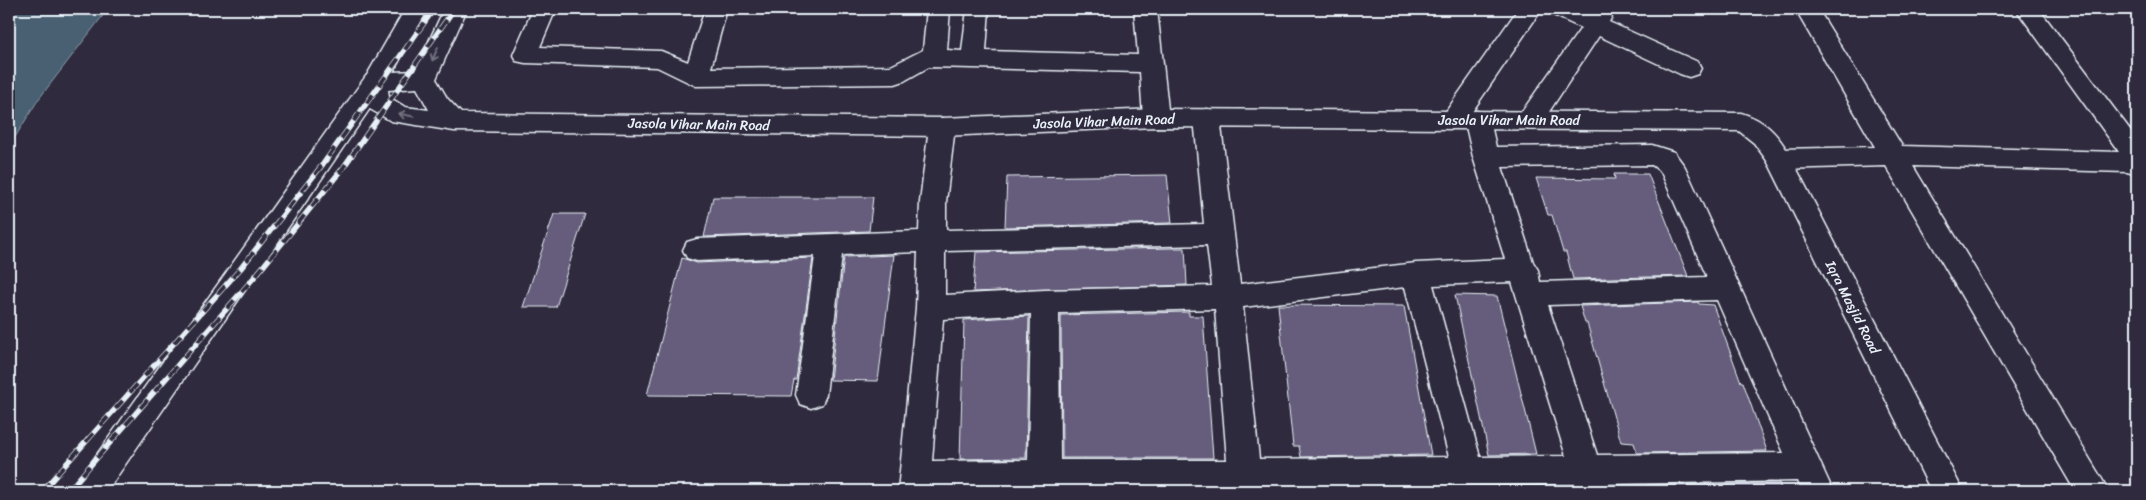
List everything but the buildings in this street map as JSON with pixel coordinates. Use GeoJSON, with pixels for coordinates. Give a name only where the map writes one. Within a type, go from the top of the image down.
{"type":"FeatureCollection","features":[{"type":"Feature","properties":{"kind":"street"},"geometry":{"type":"LineString","coordinates":[[89,491],[375,82],[416,9]]}},
{"type":"Feature","properties":{"kind":"street"},"geometry":{"type":"LineString","coordinates":[[424,79],[455,9]]}},
{"type":"Feature","properties":{"kind":"street"},"geometry":{"type":"LineString","coordinates":[[544,9],[525,55],[661,59],[696,77],[895,75],[925,58],[1151,64]]}},
{"type":"Feature","properties":{"kind":"street"},"geometry":{"type":"LineString","coordinates":[[696,77],[716,9]]}},
{"type":"Feature","properties":{"kind":"street"},"geometry":{"type":"LineString","coordinates":[[934,58],[938,9]]}},
{"type":"Feature","properties":{"kind":"street"},"geometry":{"type":"LineString","coordinates":[[973,59],[978,9]]}},
{"type":"Feature","properties":{"kind":"street"},"geometry":{"type":"LineString","coordinates":[[1146,9],[1156,118]]}},
{"type":"Feature","properties":{"kind":"street"},"geometry":{"type":"LineString","coordinates":[[1530,9],[1465,120],[1486,157],[1589,481]]}},
{"type":"Feature","properties":{"kind":"street"},"geometry":{"type":"LineString","coordinates":[[1561,9],[1601,17],[1689,68]]}},
{"type":"Feature","properties":{"kind":"street"},"geometry":{"type":"LineString","coordinates":[[1807,9],[2092,491]]}},
{"type":"Feature","properties":{"kind":"street"},"geometry":{"type":"LineString","coordinates":[[2028,9],[2137,158]]}},
{"type":"Feature","properties":{"kind":"street"},"geometry":{"type":"LineString","coordinates":[[1530,120],[1601,17]]}},
{"type":"Feature","properties":{"kind":"street"},"geometry":{"type":"LineString","coordinates":[[375,82],[424,79]]}},
{"type":"Feature","properties":{"kind":"street"},"geometry":{"type":"LineString","coordinates":[[424,79],[438,104],[454,122]]}},
{"type":"Feature","properties":{"kind":"street","name":"Jasola Vihar Main Road"},"geometry":{"type":"LineString","coordinates":[[375,82],[377,102],[400,115],[454,122],[942,127],[1156,118],[1207,118],[1741,122],[1753,127]]}},
{"type":"Feature","properties":{"kind":"street"},"geometry":{"type":"LineString","coordinates":[[1207,118],[1219,234],[1228,297],[1246,483]]}},
{"type":"Feature","properties":{"kind":"street"},"geometry":{"type":"LineString","coordinates":[[942,127],[932,202],[930,308],[914,483],[1044,475],[1135,483],[1371,482],[1468,472],[1589,481],[1811,479],[1672,167],[1665,159],[1652,155],[1486,157]]}},
{"type":"Feature","properties":{"kind":"street","name":"Iqra Masjid Road"},"geometry":{"type":"LineString","coordinates":[[1753,127],[1766,137],[1778,159],[1947,491]]}},
{"type":"Feature","properties":{"kind":"street"},"geometry":{"type":"LineString","coordinates":[[1778,159],[1895,156],[2127,162],[2137,165]]}},
{"type":"Feature","properties":{"kind":"street"},"geometry":{"type":"LineString","coordinates":[[697,250],[930,241],[1219,234]]}},
{"type":"Feature","properties":{"kind":"street"},"geometry":{"type":"LineString","coordinates":[[811,396],[830,245]]}},
{"type":"Feature","properties":{"kind":"street"},"geometry":{"type":"LineString","coordinates":[[930,308],[1045,302],[1228,297],[1416,274],[1527,282],[1726,288]]}},
{"type":"Feature","properties":{"kind":"street"},"geometry":{"type":"LineString","coordinates":[[1416,274],[1468,472]]}},
{"type":"Feature","properties":{"kind":"street"},"geometry":{"type":"LineString","coordinates":[[1044,475],[1045,302]]}},
{"type":"Feature","properties":{"kind":"water"},"geometry":{"type":"Polygon","coordinates":[[[9,9],[108,9],[38,100],[9,147],[9,9]]]}},
{"type":"Feature","properties":{"kind":"railway"},"geometry":{"type":"LineString","coordinates":[[42,491],[241,268],[323,164],[434,9]]}},
{"type":"Feature","properties":{"kind":"railway"},"geometry":{"type":"LineString","coordinates":[[68,491],[257,274],[343,168],[454,9]]}}]}
